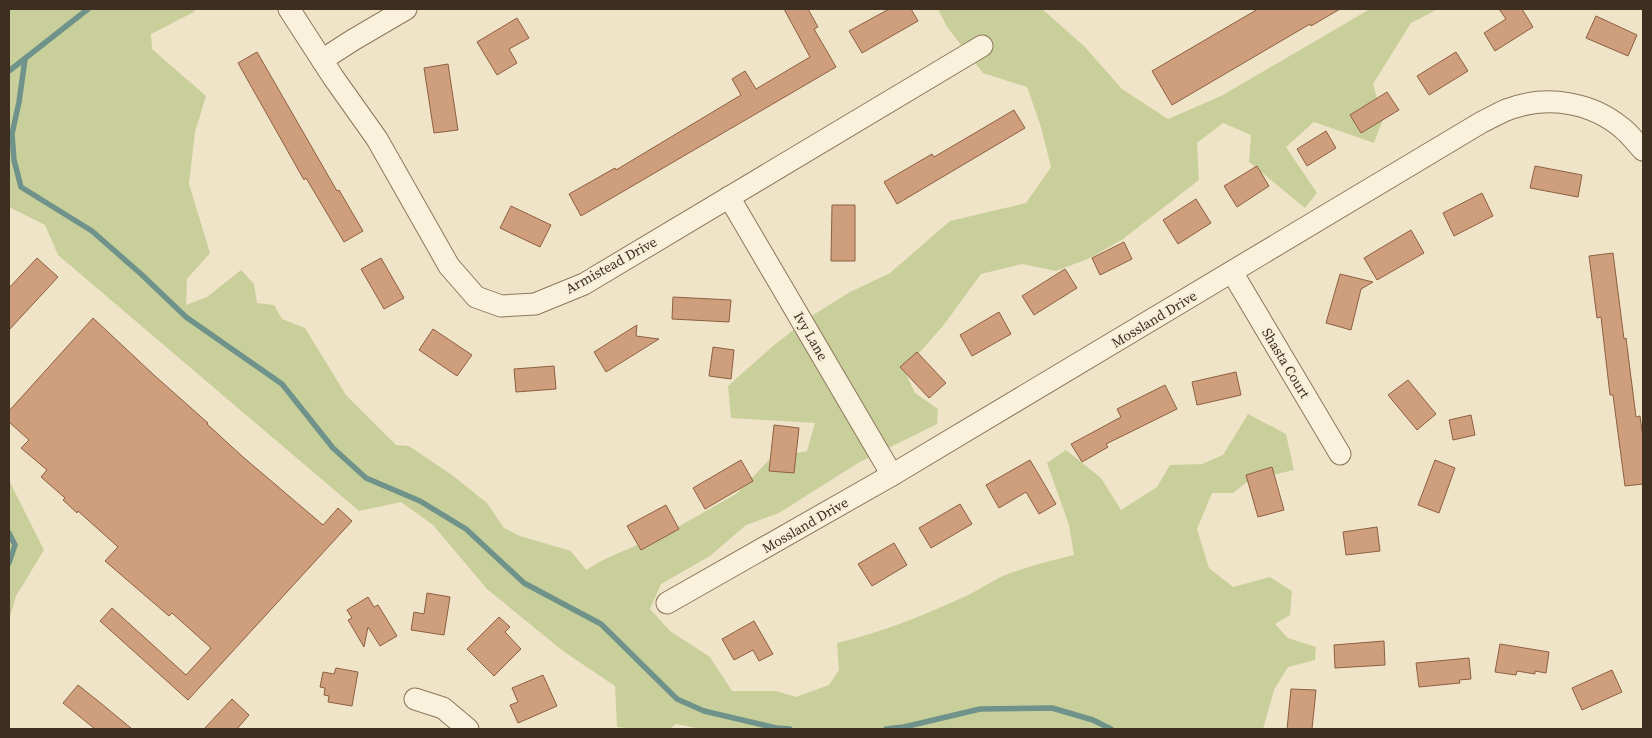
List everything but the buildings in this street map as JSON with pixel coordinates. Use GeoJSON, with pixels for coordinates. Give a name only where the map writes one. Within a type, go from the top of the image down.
{"type":"FeatureCollection","features":[{"type":"Feature","properties":{"kind":"street","name":"Armistead Drive"},"geometry":{"type":"LineString","coordinates":[[289,9],[377,139],[449,266],[476,296],[501,306],[535,304],[584,284],[982,46]]}},
{"type":"Feature","properties":{"kind":"street"},"geometry":{"type":"LineString","coordinates":[[322,60],[406,9]]}},
{"type":"Feature","properties":{"kind":"street","name":"Mossland Drive"},"geometry":{"type":"LineString","coordinates":[[667,603],[892,476],[1482,122],[1509,109],[1534,102],[1567,102],[1596,112],[1621,127],[1643,150]]}},
{"type":"Feature","properties":{"kind":"street","name":"Ivy Lane"},"geometry":{"type":"LineString","coordinates":[[729,197],[892,476]]}},
{"type":"Feature","properties":{"kind":"street","name":"Shasta Court"},"geometry":{"type":"LineString","coordinates":[[1232,272],[1340,454]]}},
{"type":"Feature","properties":{"kind":"street"},"geometry":{"type":"LineString","coordinates":[[415,699],[443,708],[468,729]]}},
{"type":"Feature","properties":{"kind":"green space"},"geometry":{"type":"Polygon","coordinates":[[[9,9],[195,9],[194,12],[151,34],[152,49],[206,96],[195,132],[189,184],[210,253],[187,279],[186,305],[207,297],[241,270],[254,284],[257,303],[274,305],[282,319],[305,328],[346,395],[396,445],[409,446],[452,475],[487,503],[504,528],[520,536],[571,551],[586,570],[605,559],[676,528],[736,494],[770,459],[807,451],[815,423],[731,418],[728,386],[773,346],[810,317],[850,292],[890,273],[950,221],[1026,203],[1051,167],[1041,127],[1027,87],[983,73],[947,27],[938,9],[1042,9],[1084,46],[1122,89],[1168,119],[1221,96],[1370,9],[1438,9],[1411,23],[1373,84],[1383,119],[1374,143],[1314,122],[1286,147],[1317,193],[1305,208],[1249,162],[1251,135],[1223,123],[1197,143],[1199,180],[1123,239],[1090,258],[1056,271],[1022,264],[981,274],[943,326],[904,370],[915,393],[938,409],[937,424],[858,463],[779,513],[746,525],[710,556],[661,584],[650,609],[670,631],[710,657],[732,691],[776,691],[796,697],[829,685],[839,670],[837,643],[871,634],[921,615],[970,594],[998,578],[1024,568],[1074,555],[1069,525],[1047,463],[1066,450],[1101,478],[1121,510],[1157,487],[1170,465],[1202,464],[1223,455],[1248,414],[1286,434],[1294,470],[1250,480],[1233,493],[1212,493],[1197,529],[1209,568],[1233,587],[1270,577],[1292,591],[1290,615],[1275,624],[1288,638],[1316,647],[1315,660],[1288,667],[1274,690],[1263,729],[701,729],[676,724],[670,729],[617,727],[615,686],[563,651],[487,589],[433,525],[401,502],[359,511],[58,255],[45,225],[9,207],[9,9]]]}},
{"type":"Feature","properties":{"kind":"green space"},"geometry":{"type":"Polygon","coordinates":[[[9,480],[44,550],[16,596],[9,620],[9,480]]]}},
{"type":"Feature","properties":{"kind":"waterway"},"geometry":{"type":"LineString","coordinates":[[9,71],[88,9]]}},
{"type":"Feature","properties":{"kind":"waterway"},"geometry":{"type":"LineString","coordinates":[[25,59],[12,134],[14,160],[21,187],[92,231],[186,317],[282,384],[333,448],[366,478],[420,501],[466,529],[524,583],[601,624],[677,699],[704,711],[776,728],[790,729]]}},
{"type":"Feature","properties":{"kind":"waterway"},"geometry":{"type":"LineString","coordinates":[[9,533],[15,545],[9,563]]}},
{"type":"Feature","properties":{"kind":"waterway"},"geometry":{"type":"LineString","coordinates":[[886,729],[904,727],[980,709],[1052,708],[1093,720],[1111,729]]}}]}
